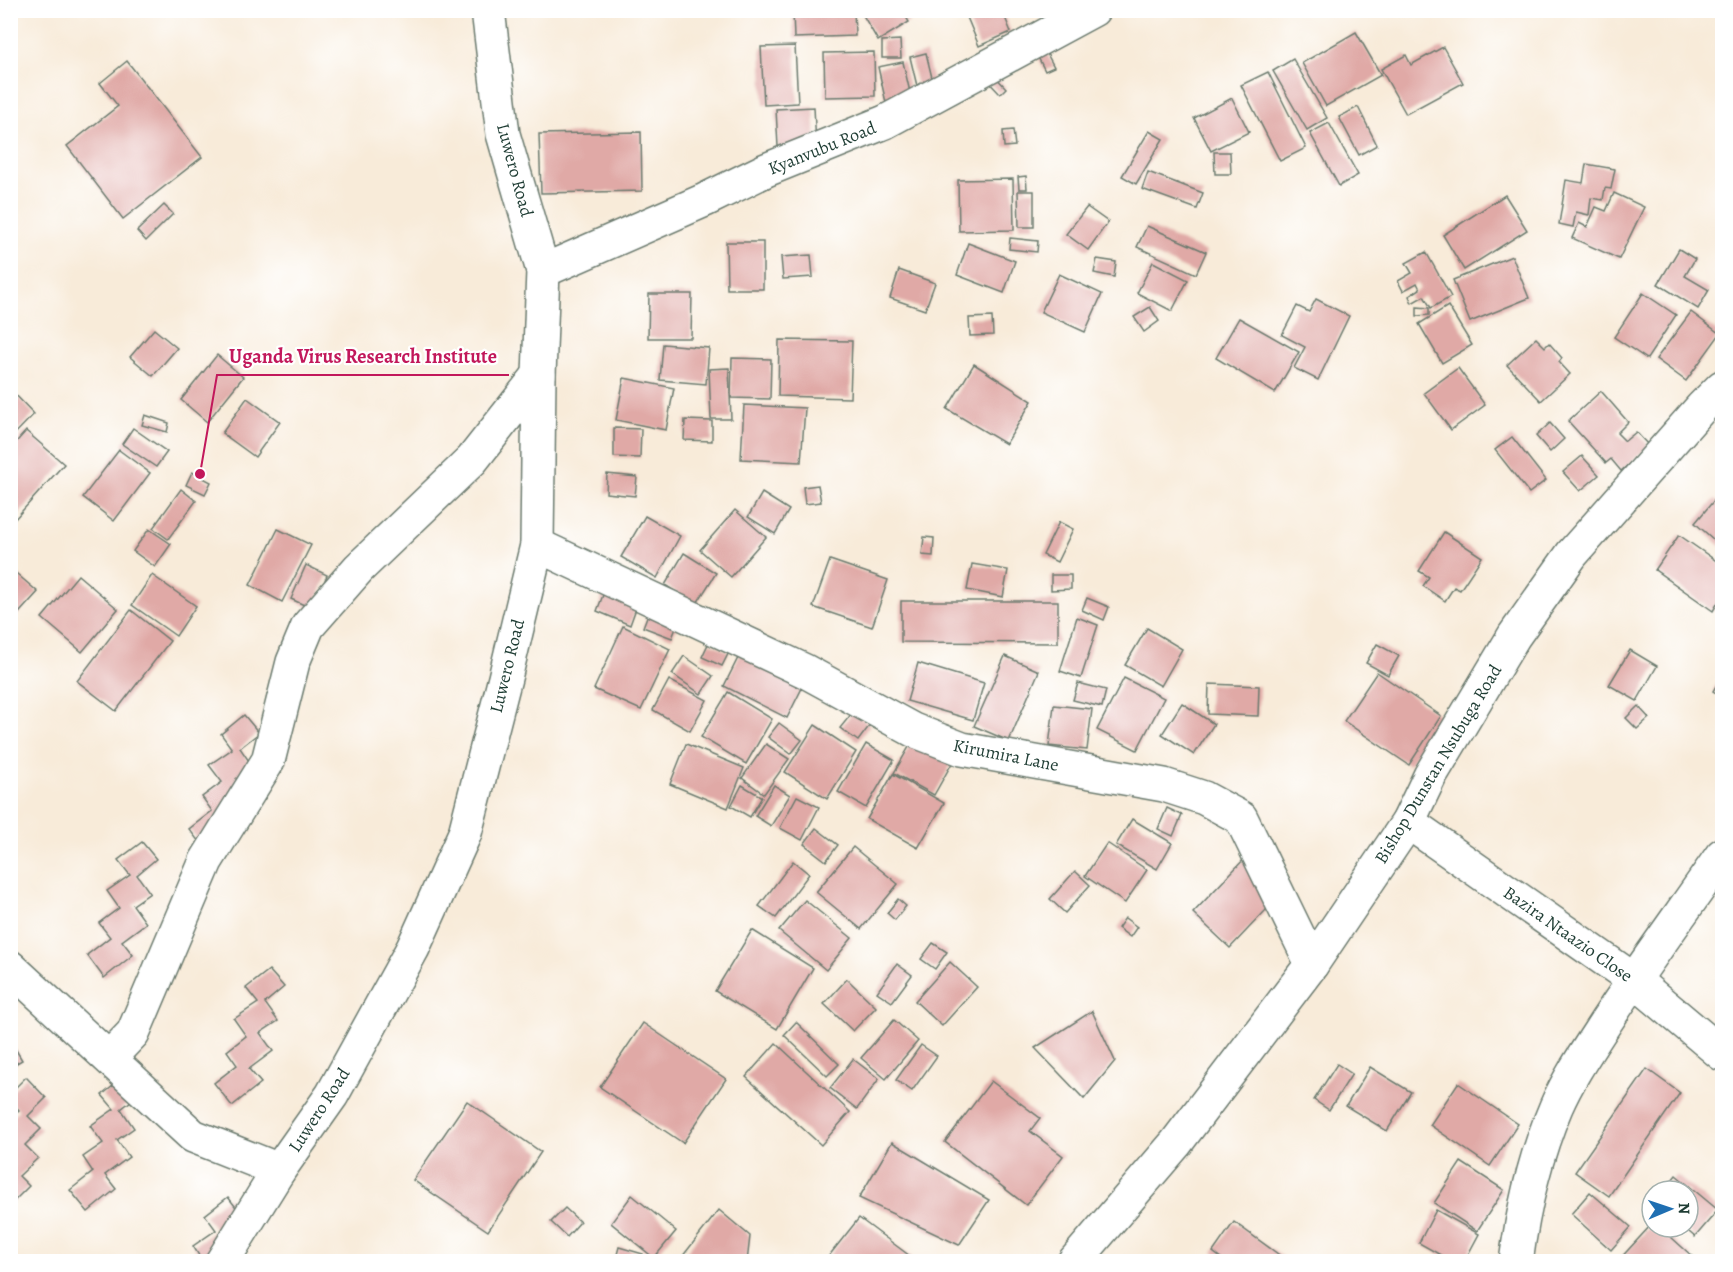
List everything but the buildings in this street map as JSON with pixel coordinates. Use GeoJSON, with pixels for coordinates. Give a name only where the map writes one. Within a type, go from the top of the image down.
{"type":"FeatureCollection","features":[{"type":"Feature","properties":{"kind":"street","name":"Luwero Road"},"geometry":{"type":"LineString","coordinates":[[222,1262],[279,1170],[337,1086],[413,948],[465,833],[537,545],[543,271],[503,134],[488,10]]}},
{"type":"Feature","properties":{"kind":"street","name":"Kyanvubu Road"},"geometry":{"type":"LineString","coordinates":[[543,271],[705,200],[766,170],[885,122],[1093,10]]}},
{"type":"Feature","properties":{"kind":"street"},"geometry":{"type":"LineString","coordinates":[[110,1057],[133,1033],[206,861],[268,761],[293,662],[308,626],[359,568],[472,460],[539,375]]}},
{"type":"Feature","properties":{"kind":"street","name":"Bishop Dunstan Nsubuga Road"},"geometry":{"type":"LineString","coordinates":[[1074,1262],[1176,1143],[1312,964],[1408,822],[1430,776],[1514,636],[1572,554],[1716,403]]}},
{"type":"Feature","properties":{"kind":"street","name":"Kirumira Lane"},"geometry":{"type":"LineString","coordinates":[[537,545],[805,671],[913,730],[939,741],[962,748],[1164,785],[1204,798],[1241,818],[1312,964]]}},
{"type":"Feature","properties":{"kind":"street","name":"Bazira Ntaazio Close"},"geometry":{"type":"LineString","coordinates":[[1408,822],[1634,980],[1722,1054]]}},
{"type":"Feature","properties":{"kind":"street"},"geometry":{"type":"LineString","coordinates":[[1516,1262],[1522,1219],[1537,1161],[1557,1106],[1592,1044],[1634,980],[1722,855]]}},
{"type":"Feature","properties":{"kind":"street"},"geometry":{"type":"LineString","coordinates":[[10,967],[193,1136],[279,1170]]}},
{"type":"Feature","properties":{"kind":"place","name":"Uganda Virus Research Institute"},"geometry":{"type":"Point","coordinates":[200,474]}}]}
